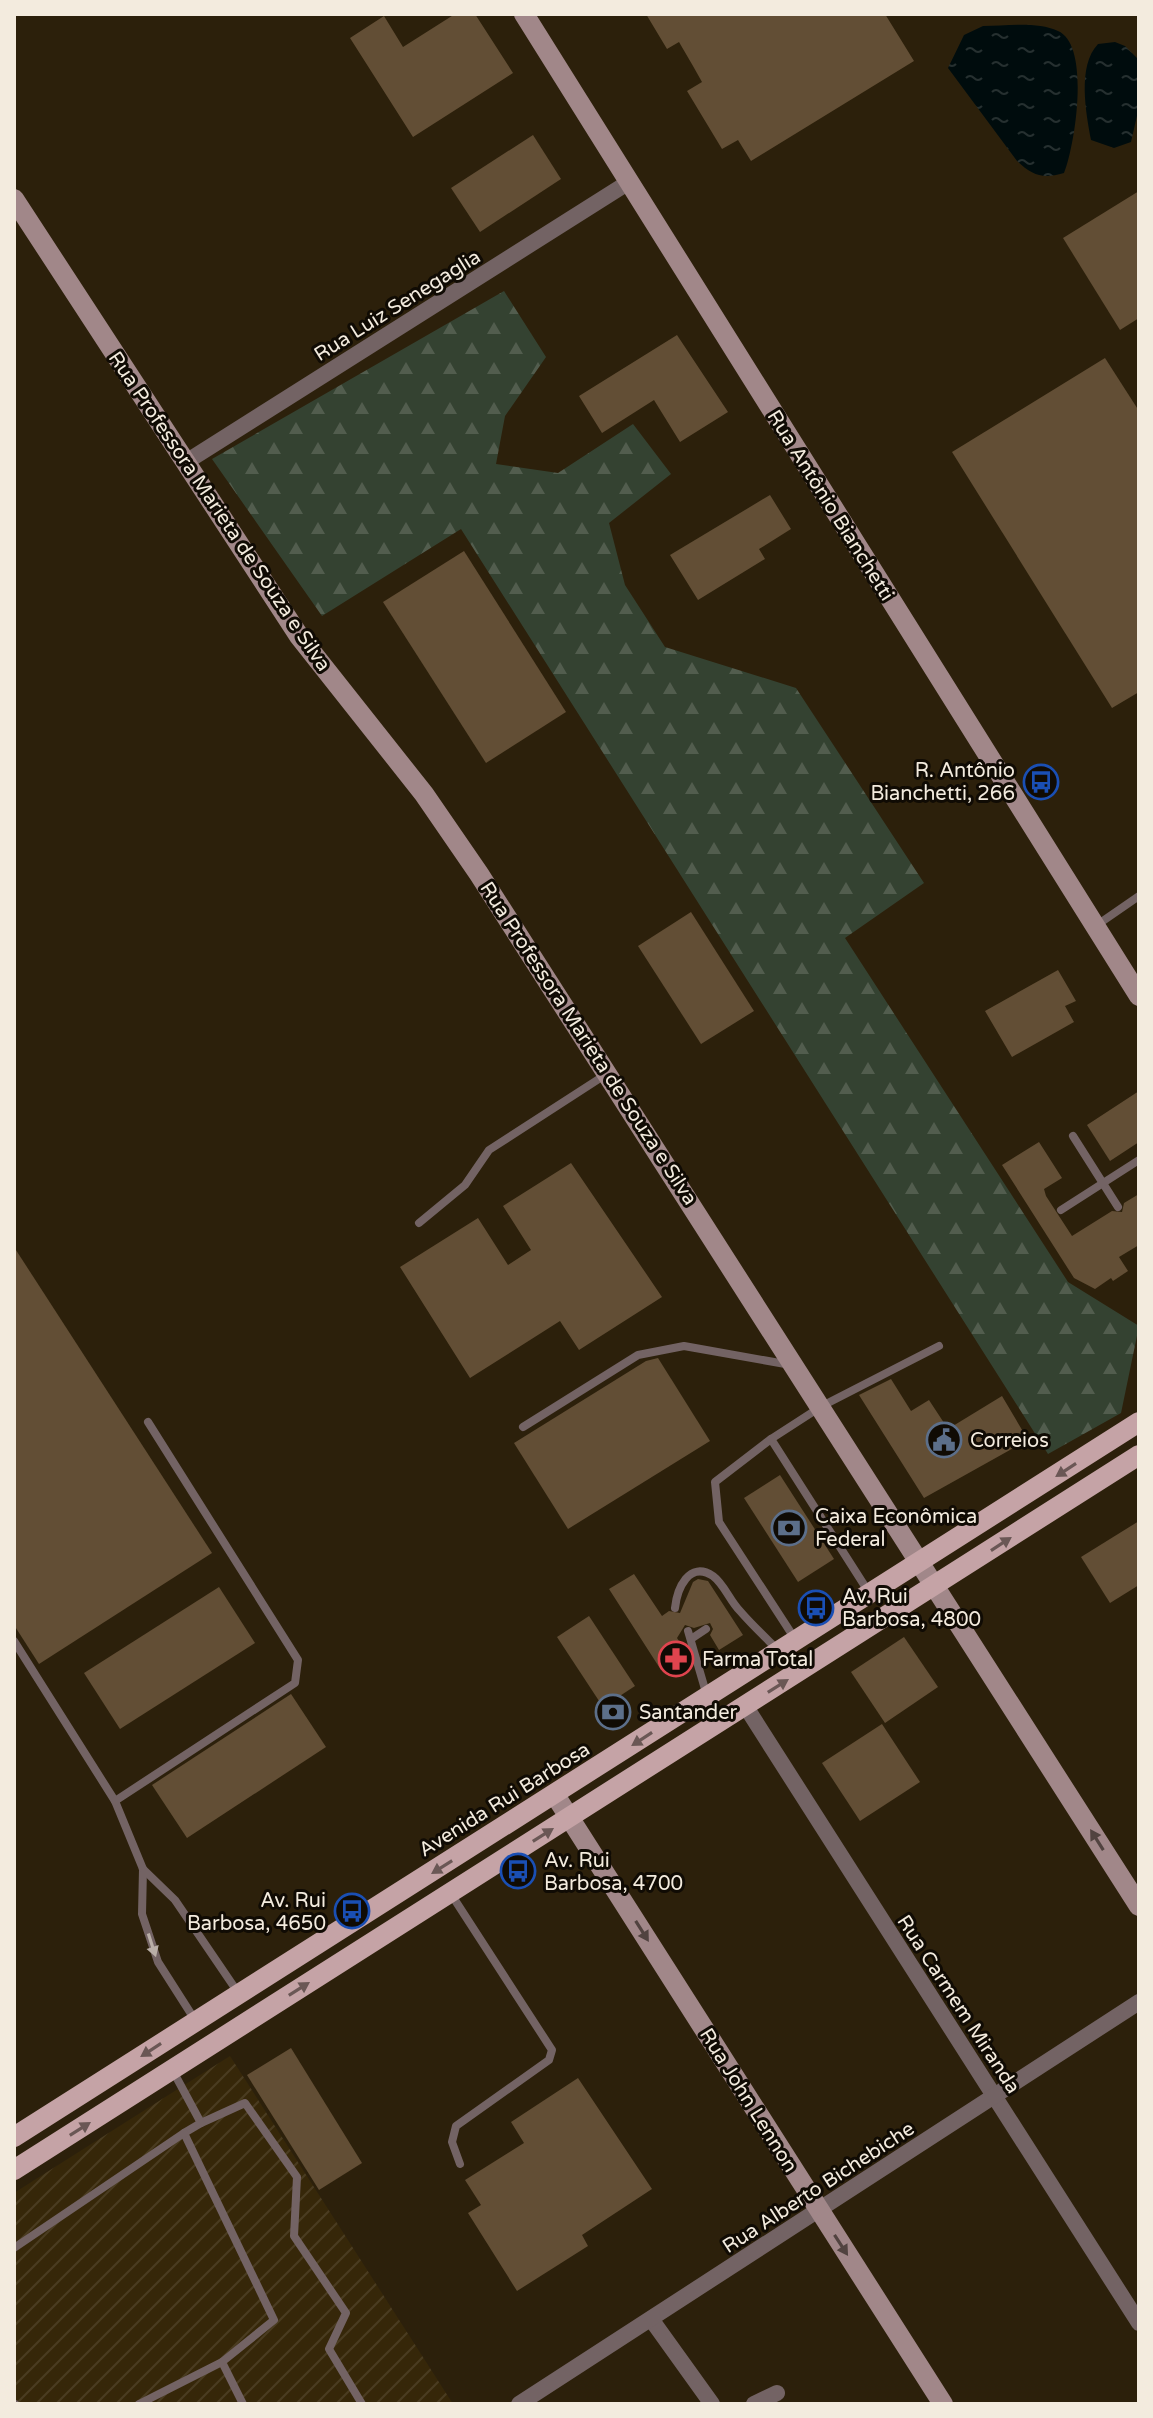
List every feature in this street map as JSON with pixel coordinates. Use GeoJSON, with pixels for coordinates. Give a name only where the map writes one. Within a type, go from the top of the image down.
{"type":"FeatureCollection","features":[{"type":"Feature","properties":{"kind":"main road","name":"Avenida Rui Barbosa"},"geometry":{"type":"LineString","coordinates":[[14,2137],[1139,1422]]}},
{"type":"Feature","properties":{"kind":"main road"},"geometry":{"type":"LineString","coordinates":[[14,2170],[1139,1455]]}},
{"type":"Feature","properties":{"kind":"street","name":"Rua Antônio Bianchetti"},"geometry":{"type":"LineString","coordinates":[[524,14],[1139,996]]}},
{"type":"Feature","properties":{"kind":"street","name":"Rua Luiz Senegaglia"},"geometry":{"type":"LineString","coordinates":[[186,462],[629,182]]}},
{"type":"Feature","properties":{"kind":"street","name":"Rua Professora Marieta de Souza e Silva"},"geometry":{"type":"LineString","coordinates":[[14,199],[299,636],[451,832],[609,1072],[1139,1906]]}},
{"type":"Feature","properties":{"kind":"street","name":"Rua Carmem Miranda"},"geometry":{"type":"LineString","coordinates":[[746,1707],[1139,2323]]}},
{"type":"Feature","properties":{"kind":"street","name":"Rua John Lennon"},"geometry":{"type":"LineString","coordinates":[[555,1795],[943,2404]]}},
{"type":"Feature","properties":{"kind":"street","name":"Rua Alberto Bichebiche"},"geometry":{"type":"LineString","coordinates":[[519,2404],[1139,2002]]}},
{"type":"Feature","properties":{"kind":"street"},"geometry":{"type":"LineString","coordinates":[[651,2319],[712,2404]]}},
{"type":"Feature","properties":{"kind":"street"},"geometry":{"type":"LineString","coordinates":[[754,2404],[777,2393]]}},
{"type":"Feature","properties":{"kind":"lane"},"geometry":{"type":"LineString","coordinates":[[1095,926],[1139,896]]}},
{"type":"Feature","properties":{"kind":"lane"},"geometry":{"type":"LineString","coordinates":[[419,1223],[465,1185],[489,1150],[609,1072]]}},
{"type":"Feature","properties":{"kind":"lane"},"geometry":{"type":"LineString","coordinates":[[1073,1136],[1118,1207]]}},
{"type":"Feature","properties":{"kind":"lane"},"geometry":{"type":"LineString","coordinates":[[1061,1210],[1139,1160]]}},
{"type":"Feature","properties":{"kind":"lane"},"geometry":{"type":"LineString","coordinates":[[523,1427],[638,1355],[684,1346],[796,1365]]}},
{"type":"Feature","properties":{"kind":"lane"},"geometry":{"type":"LineString","coordinates":[[788,1647],[719,1522],[715,1482],[771,1439],[822,1406],[939,1346]]}},
{"type":"Feature","properties":{"kind":"lane"},"geometry":{"type":"LineString","coordinates":[[115,1801],[295,1683],[299,1674],[298,1660],[148,1422]]}},
{"type":"Feature","properties":{"kind":"lane"},"geometry":{"type":"LineString","coordinates":[[771,1439],[870,1595]]}},
{"type":"Feature","properties":{"kind":"lane"},"geometry":{"type":"LineString","coordinates":[[675,1608],[680,1582],[690,1574],[704,1572],[715,1577],[733,1611],[788,1647]]}},
{"type":"Feature","properties":{"kind":"lane"},"geometry":{"type":"LineString","coordinates":[[706,1629],[690,1635],[707,1697]]}},
{"type":"Feature","properties":{"kind":"lane"},"geometry":{"type":"LineString","coordinates":[[14,1641],[115,1801],[143,1869],[175,1900],[239,1994]]}},
{"type":"Feature","properties":{"kind":"lane"},"geometry":{"type":"LineString","coordinates":[[143,1869],[142,1914],[158,1962],[196,2021]]}},
{"type":"Feature","properties":{"kind":"lane"},"geometry":{"type":"LineString","coordinates":[[451,1893],[552,2050],[549,2060],[456,2126],[452,2142],[460,2164]]}},
{"type":"Feature","properties":{"kind":"lane"},"geometry":{"type":"LineString","coordinates":[[173,2070],[201,2123]]}},
{"type":"Feature","properties":{"kind":"lane"},"geometry":{"type":"LineString","coordinates":[[14,2248],[184,2133],[245,2103],[297,2177],[294,2236],[346,2313],[329,2349],[362,2404]]}},
{"type":"Feature","properties":{"kind":"lane"},"geometry":{"type":"LineString","coordinates":[[139,2404],[222,2362],[274,2320],[184,2133]]}},
{"type":"Feature","properties":{"kind":"lane"},"geometry":{"type":"LineString","coordinates":[[222,2362],[243,2404]]}},
{"type":"Feature","properties":{"kind":"shaded area"},"geometry":{"type":"Polygon","coordinates":[[[230,2056],[453,2404],[14,2404],[14,2193],[230,2056]]]}},
{"type":"Feature","properties":{"kind":"green space"},"geometry":{"type":"Polygon","coordinates":[[[504,291],[546,357],[505,416],[496,464],[558,473],[633,424],[671,474],[609,523],[625,585],[665,647],[796,688],[924,883],[845,938],[1068,1282],[1139,1326],[1121,1413],[1048,1454],[461,529],[322,616],[212,459],[504,291]]]}},
{"type":"Feature","properties":{"kind":"water"},"geometry":{"type":"Polygon","coordinates":[[[983,26],[1041,26],[1058,31],[1068,40],[1074,55],[1078,97],[1064,173],[1039,175],[1017,161],[948,68],[964,35],[983,26]]]}},
{"type":"Feature","properties":{"kind":"water"},"geometry":{"type":"Polygon","coordinates":[[[1115,42],[1125,46],[1139,60],[1139,107],[1131,142],[1114,148],[1091,140],[1085,77],[1091,53],[1098,44],[1115,42]]]}},
{"type":"Feature","properties":{"kind":"building"},"geometry":{"type":"Polygon","coordinates":[[[455,14],[475,14],[513,73],[413,137],[350,38],[384,16],[403,47],[455,14]]]}},
{"type":"Feature","properties":{"kind":"building"},"geometry":{"type":"Polygon","coordinates":[[[646,14],[885,14],[914,61],[751,161],[738,140],[722,149],[687,91],[702,82],[693,66],[679,42],[667,49],[646,14]]]}},
{"type":"Feature","properties":{"kind":"building"},"geometry":{"type":"Polygon","coordinates":[[[533,135],[561,179],[480,232],[451,188],[533,135]]]}},
{"type":"Feature","properties":{"kind":"building"},"geometry":{"type":"Polygon","coordinates":[[[1139,191],[1139,318],[1120,330],[1063,238],[1139,191]]]}},
{"type":"Feature","properties":{"kind":"building"},"geometry":{"type":"Polygon","coordinates":[[[677,335],[728,412],[680,442],[654,400],[602,433],[579,396],[677,335]]]}},
{"type":"Feature","properties":{"kind":"building"},"geometry":{"type":"Polygon","coordinates":[[[1105,358],[1139,411],[1139,692],[1112,708],[952,452],[1105,358]]]}},
{"type":"Feature","properties":{"kind":"building"},"geometry":{"type":"Polygon","coordinates":[[[770,495],[791,529],[759,549],[765,559],[698,600],[670,555],[770,495]]]}},
{"type":"Feature","properties":{"kind":"building"},"geometry":{"type":"Polygon","coordinates":[[[464,551],[566,712],[486,763],[383,602],[464,551]]]}},
{"type":"Feature","properties":{"kind":"building"},"geometry":{"type":"Polygon","coordinates":[[[691,912],[754,1011],[701,1044],[638,946],[691,912]]]}},
{"type":"Feature","properties":{"kind":"building"},"geometry":{"type":"Polygon","coordinates":[[[1058,970],[1076,1001],[1065,1006],[1074,1022],[1012,1057],[985,1011],[1058,970]]]}},
{"type":"Feature","properties":{"kind":"building"},"geometry":{"type":"Polygon","coordinates":[[[1139,1091],[1139,1142],[1110,1161],[1087,1125],[1139,1091]]]}},
{"type":"Feature","properties":{"kind":"building"},"geometry":{"type":"Polygon","coordinates":[[[1039,1142],[1062,1178],[1044,1189],[1046,1196],[1072,1236],[1112,1211],[1122,1212],[1124,1203],[1139,1194],[1139,1245],[1119,1257],[1128,1271],[1113,1281],[1111,1278],[1095,1289],[1074,1278],[1002,1165],[1039,1142]]]}},
{"type":"Feature","properties":{"kind":"building"},"geometry":{"type":"Polygon","coordinates":[[[571,1163],[662,1297],[579,1350],[560,1321],[470,1378],[400,1267],[478,1218],[508,1265],[531,1250],[503,1206],[571,1163]]]}},
{"type":"Feature","properties":{"kind":"building"},"geometry":{"type":"Polygon","coordinates":[[[14,1247],[212,1553],[39,1664],[14,1625],[14,1247]]]}},
{"type":"Feature","properties":{"kind":"building"},"geometry":{"type":"Polygon","coordinates":[[[658,1358],[710,1441],[568,1529],[514,1443],[646,1361],[658,1358]]]}},
{"type":"Feature","properties":{"kind":"building"},"geometry":{"type":"Polygon","coordinates":[[[891,1379],[911,1411],[929,1400],[948,1429],[1002,1396],[1028,1440],[924,1498],[859,1395],[891,1379]]]}},
{"type":"Feature","properties":{"kind":"building","name":"Caixa Econômica Federal"},"geometry":{"type":"Polygon","coordinates":[[[780,1475],[834,1559],[798,1582],[744,1498],[780,1475]]]}},
{"type":"Feature","properties":{"kind":"building"},"geometry":{"type":"Polygon","coordinates":[[[1139,1521],[1139,1585],[1110,1603],[1081,1557],[1139,1521]]]}},
{"type":"Feature","properties":{"kind":"building"},"geometry":{"type":"Polygon","coordinates":[[[634,1574],[662,1616],[669,1611],[680,1613],[693,1582],[698,1579],[708,1581],[743,1635],[719,1650],[710,1635],[713,1629],[710,1623],[694,1628],[685,1625],[677,1638],[687,1653],[661,1670],[609,1589],[634,1574]]]}},
{"type":"Feature","properties":{"kind":"building"},"geometry":{"type":"Polygon","coordinates":[[[219,1587],[255,1643],[120,1729],[84,1673],[219,1587]]]}},
{"type":"Feature","properties":{"kind":"building"},"geometry":{"type":"Polygon","coordinates":[[[589,1616],[635,1686],[603,1707],[557,1637],[589,1616]]]}},
{"type":"Feature","properties":{"kind":"building"},"geometry":{"type":"Polygon","coordinates":[[[904,1637],[938,1687],[885,1723],[851,1672],[904,1637]]]}},
{"type":"Feature","properties":{"kind":"building"},"geometry":{"type":"Polygon","coordinates":[[[291,1694],[326,1747],[187,1838],[152,1785],[291,1694]]]}},
{"type":"Feature","properties":{"kind":"building"},"geometry":{"type":"Polygon","coordinates":[[[882,1724],[920,1782],[860,1821],[822,1763],[882,1724]]]}},
{"type":"Feature","properties":{"kind":"building"},"geometry":{"type":"Polygon","coordinates":[[[291,2048],[362,2163],[319,2190],[247,2075],[291,2048]]]}},
{"type":"Feature","properties":{"kind":"building"},"geometry":{"type":"Polygon","coordinates":[[[578,2078],[652,2189],[582,2235],[588,2246],[517,2291],[468,2213],[481,2205],[465,2180],[524,2143],[511,2122],[578,2078]]]}},
{"type":"Feature","properties":{"kind":"place","name":"R. Antônio Bianchetti, 266"},"geometry":{"type":"Point","coordinates":[1041,782]}},
{"type":"Feature","properties":{"kind":"place","name":"Correios"},"geometry":{"type":"Point","coordinates":[944,1440]}},
{"type":"Feature","properties":{"kind":"place","name":"Caixa Econômica Federal"},"geometry":{"type":"Point","coordinates":[789,1528]}},
{"type":"Feature","properties":{"kind":"place","name":"Av. Rui Barbosa, 4800"},"geometry":{"type":"Point","coordinates":[816,1608]}},
{"type":"Feature","properties":{"kind":"place","name":"Farma Total"},"geometry":{"type":"Point","coordinates":[676,1659]}},
{"type":"Feature","properties":{"kind":"place","name":"Santander"},"geometry":{"type":"Point","coordinates":[613,1712]}},
{"type":"Feature","properties":{"kind":"place","name":"Av. Rui Barbosa, 4700"},"geometry":{"type":"Point","coordinates":[518,1871]}},
{"type":"Feature","properties":{"kind":"place","name":"Av. Rui Barbosa, 4650"},"geometry":{"type":"Point","coordinates":[352,1911]}}]}
